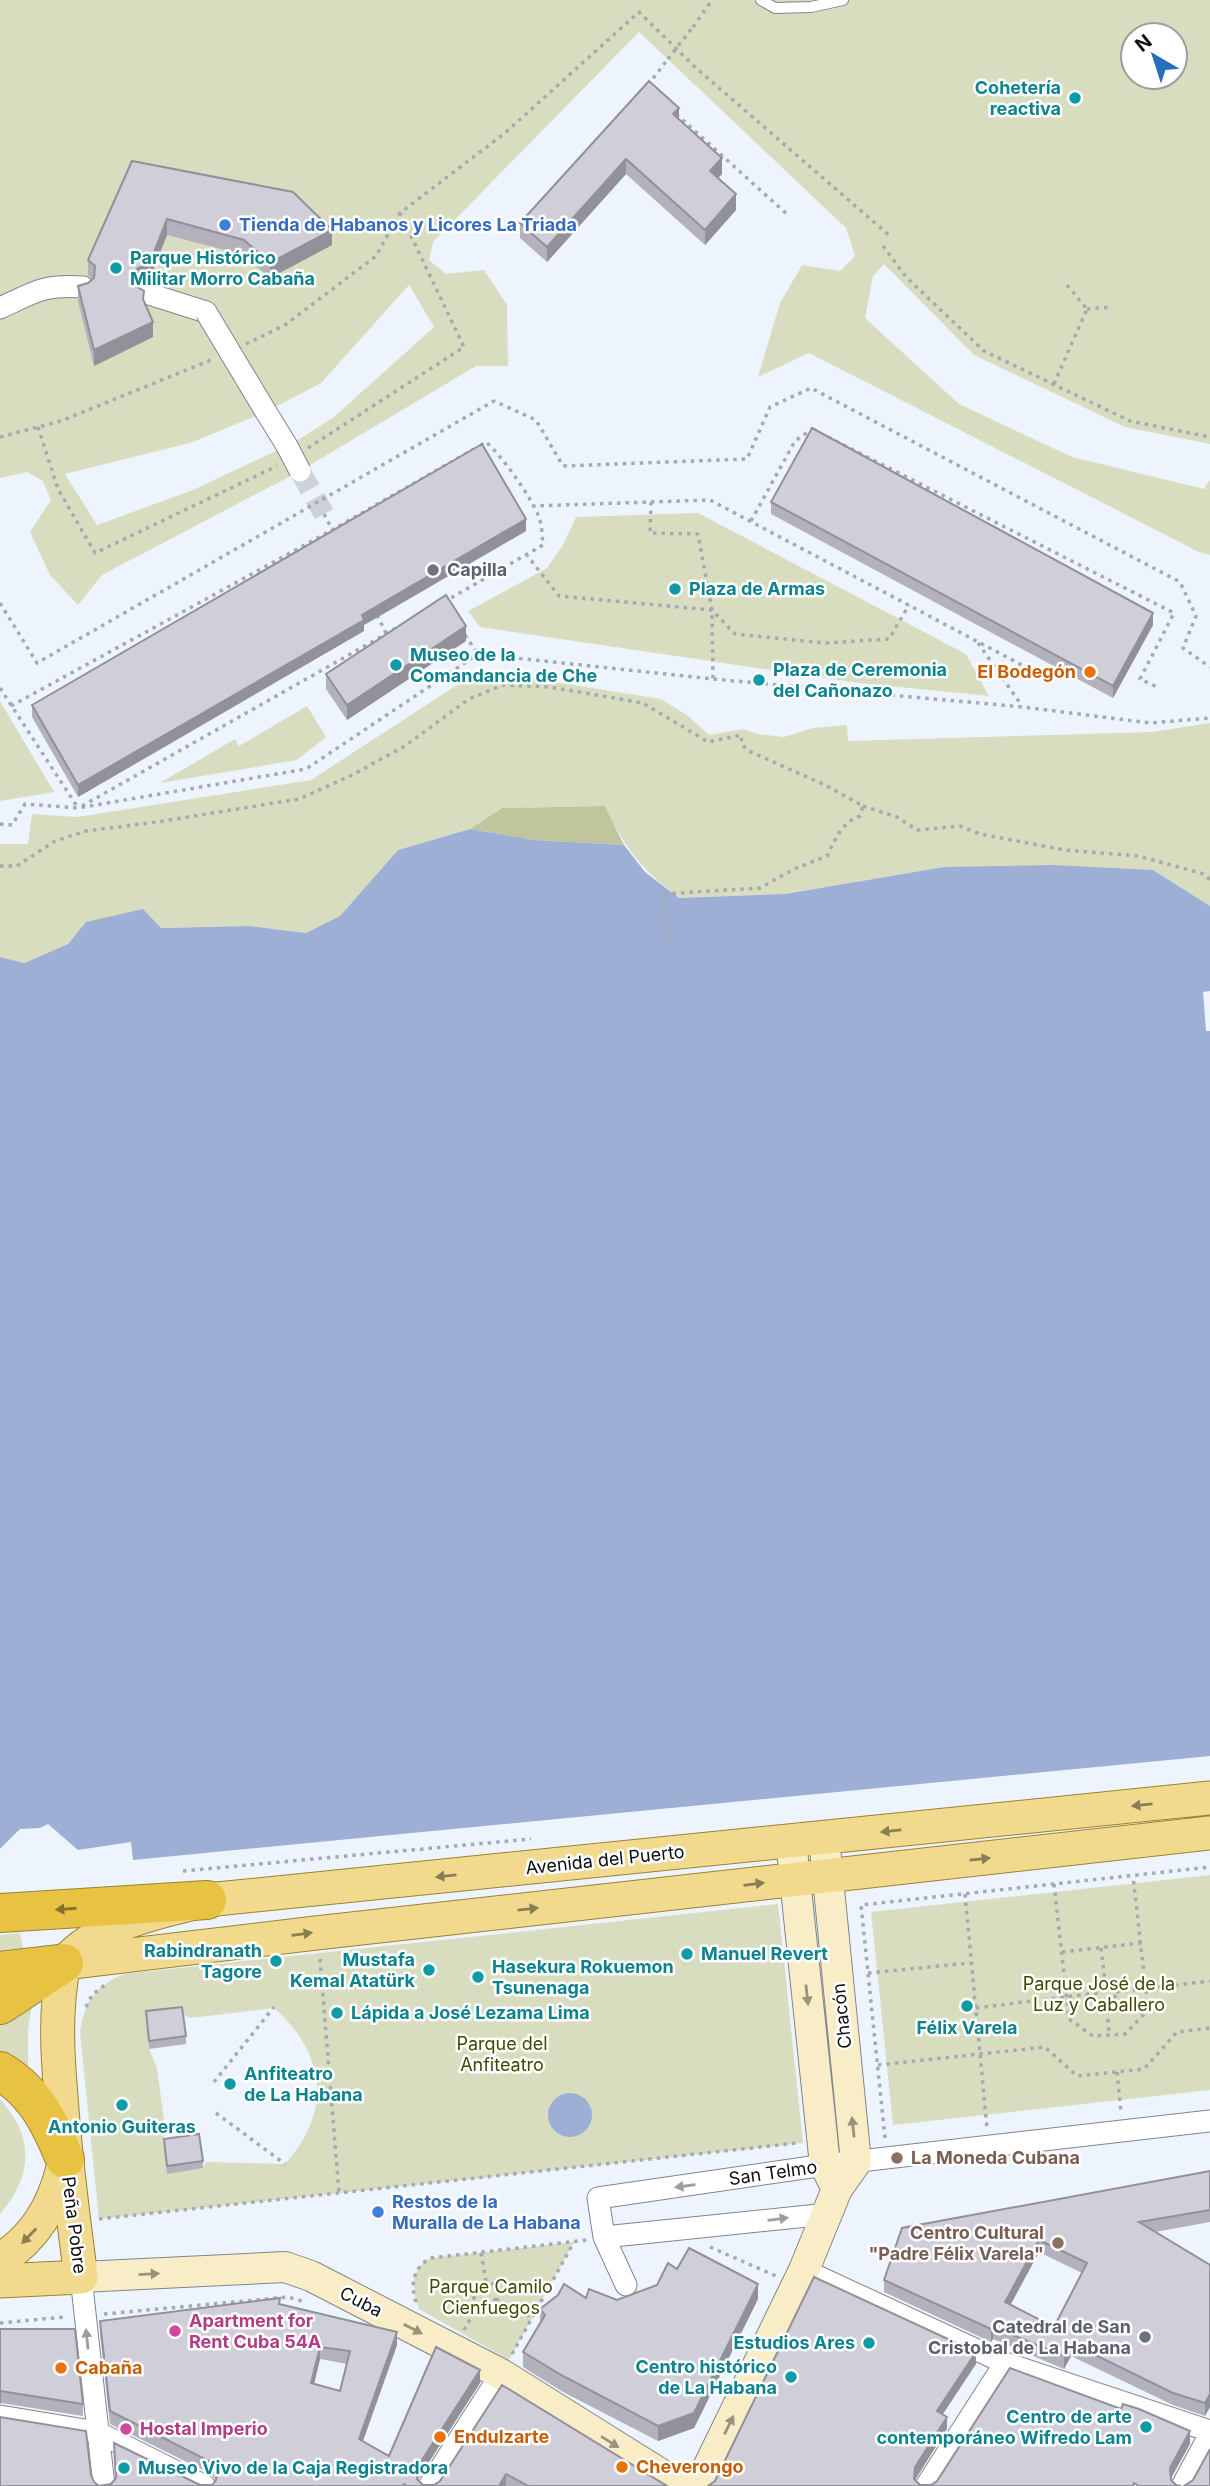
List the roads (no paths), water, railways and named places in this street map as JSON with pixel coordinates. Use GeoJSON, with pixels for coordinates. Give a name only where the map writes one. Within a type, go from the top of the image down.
{"type":"FeatureCollection","features":[{"type":"Feature","properties":{"kind":"highway","name":"Avenida del Puerto"},"geometry":{"type":"LineString","coordinates":[[0,1913],[207,1900]]}},
{"type":"Feature","properties":{"kind":"highway"},"geometry":{"type":"LineString","coordinates":[[0,1971],[64,1963]]}},
{"type":"Feature","properties":{"kind":"highway"},"geometry":{"type":"LineString","coordinates":[[0,2005],[64,1963]]}},
{"type":"Feature","properties":{"kind":"highway"},"geometry":{"type":"LineString","coordinates":[[0,2071],[21,2085],[39,2106],[65,2159]]}},
{"type":"Feature","properties":{"kind":"main road","name":"Avenida del Puerto"},"geometry":{"type":"LineString","coordinates":[[207,1900],[1210,1798]]}},
{"type":"Feature","properties":{"kind":"main road"},"geometry":{"type":"LineString","coordinates":[[64,1963],[1210,1833]]}},
{"type":"Feature","properties":{"kind":"main road"},"geometry":{"type":"LineString","coordinates":[[64,1963],[95,1937],[129,1921],[207,1900]]}},
{"type":"Feature","properties":{"kind":"main road","name":"Peña Pobre"},"geometry":{"type":"LineString","coordinates":[[64,1963],[57,2001],[56,2032],[65,2159],[81,2277]]}},
{"type":"Feature","properties":{"kind":"main road"},"geometry":{"type":"LineString","coordinates":[[0,2260],[19,2246],[39,2225],[55,2194],[65,2159]]}},
{"type":"Feature","properties":{"kind":"main road","name":"Cuba"},"geometry":{"type":"LineString","coordinates":[[0,2281],[81,2277]]}},
{"type":"Feature","properties":{"kind":"street"},"geometry":{"type":"LineString","coordinates":[[0,308],[42,288],[58,285],[83,288]]}},
{"type":"Feature","properties":{"kind":"street"},"geometry":{"type":"LineString","coordinates":[[146,293],[206,312],[300,471]]}},
{"type":"Feature","properties":{"kind":"street","name":"Chacón"},"geometry":{"type":"LineString","coordinates":[[699,2486],[800,2277],[830,2189],[856,2162],[824,1838]]}},
{"type":"Feature","properties":{"kind":"street","name":"Chacón"},"geometry":{"type":"LineString","coordinates":[[791,1841],[830,2189]]}},
{"type":"Feature","properties":{"kind":"street"},"geometry":{"type":"LineString","coordinates":[[856,2162],[1210,2121]]}},
{"type":"Feature","properties":{"kind":"street"},"geometry":{"type":"LineString","coordinates":[[626,2286],[604,2237],[830,2189]]}},
{"type":"Feature","properties":{"kind":"street","name":"San Telmo"},"geometry":{"type":"LineString","coordinates":[[604,2237],[598,2198],[830,2189]]}},
{"type":"Feature","properties":{"kind":"street","name":"Cuba"},"geometry":{"type":"LineString","coordinates":[[81,2277],[285,2267],[311,2276],[501,2374],[680,2486]]}},
{"type":"Feature","properties":{"kind":"street","name":"Peña Pobre"},"geometry":{"type":"LineString","coordinates":[[81,2277],[104,2486]]}},
{"type":"Feature","properties":{"kind":"street"},"geometry":{"type":"LineString","coordinates":[[800,2277],[1004,2363],[1210,2433],[1182,2486]]}},
{"type":"Feature","properties":{"kind":"street"},"geometry":{"type":"LineString","coordinates":[[930,2479],[1004,2363]]}},
{"type":"Feature","properties":{"kind":"street"},"geometry":{"type":"LineString","coordinates":[[429,2486],[501,2374]]}},
{"type":"Feature","properties":{"kind":"street"},"geometry":{"type":"LineString","coordinates":[[0,2416],[97,2432],[205,2486]]}},
{"type":"Feature","properties":{"kind":"lane"},"geometry":{"type":"LineString","coordinates":[[761,0],[775,8],[811,7],[843,0]]}},
{"type":"Feature","properties":{"kind":"water"},"geometry":{"type":"Polygon","coordinates":[[[470,829],[535,840],[624,845],[645,872],[679,898],[785,894],[944,867],[1053,865],[1153,870],[1210,906],[1210,991],[1203,992],[1206,1031],[1210,1031],[1210,1756],[133,1860],[131,1842],[78,1850],[48,1824],[40,1828],[20,1829],[0,1849],[0,957],[24,963],[68,944],[86,922],[143,909],[161,928],[249,926],[306,933],[340,916],[398,850],[470,829]]]}},
{"type":"Feature","properties":{"kind":"water"},"geometry":{"type":"Polygon","coordinates":[[[570,2093],[585,2100],[592,2115],[585,2130],[570,2137],[555,2130],[548,2115],[555,2100],[570,2093]]]}},
{"type":"Feature","properties":{"kind":"tunnel"},"geometry":{"type":"LineString","coordinates":[[300,471],[324,514]]}},
{"type":"Feature","properties":{"kind":"place","name":"Cohetería reactiva"},"geometry":{"type":"Point","coordinates":[1075,98]}},
{"type":"Feature","properties":{"kind":"place","name":"Tienda de Habanos y Licores La Triada"},"geometry":{"type":"Point","coordinates":[225,225]}},
{"type":"Feature","properties":{"kind":"place","name":"Parque Histórico Militar Morro Cabaña"},"geometry":{"type":"Point","coordinates":[116,268]}},
{"type":"Feature","properties":{"kind":"place","name":"Capilla"},"geometry":{"type":"Point","coordinates":[433,570]}},
{"type":"Feature","properties":{"kind":"place","name":"Plaza de Armas"},"geometry":{"type":"Point","coordinates":[675,589]}},
{"type":"Feature","properties":{"kind":"place","name":"Museo de la Comandancia de Che"},"geometry":{"type":"Point","coordinates":[396,665]}},
{"type":"Feature","properties":{"kind":"place","name":"El Bodegón"},"geometry":{"type":"Point","coordinates":[1090,672]}},
{"type":"Feature","properties":{"kind":"place","name":"Plaza de Ceremonia del Cañonazo"},"geometry":{"type":"Point","coordinates":[759,680]}},
{"type":"Feature","properties":{"kind":"place","name":"Manuel Revert"},"geometry":{"type":"Point","coordinates":[687,1954]}},
{"type":"Feature","properties":{"kind":"place","name":"Rabindranath Tagore"},"geometry":{"type":"Point","coordinates":[276,1961]}},
{"type":"Feature","properties":{"kind":"place","name":"Mustafa Kemal Atatürk"},"geometry":{"type":"Point","coordinates":[429,1970]}},
{"type":"Feature","properties":{"kind":"place","name":"Hasekura Rokuemon Tsunenaga"},"geometry":{"type":"Point","coordinates":[478,1977]}},
{"type":"Feature","properties":{"kind":"place","name":"Félix Varela"},"geometry":{"type":"Point","coordinates":[967,2006]}},
{"type":"Feature","properties":{"kind":"place","name":"Lápida a José Lezama Lima"},"geometry":{"type":"Point","coordinates":[337,2013]}},
{"type":"Feature","properties":{"kind":"place","name":"Anfiteatro de La Habana"},"geometry":{"type":"Point","coordinates":[230,2084]}},
{"type":"Feature","properties":{"kind":"place","name":"Antonio Guiteras"},"geometry":{"type":"Point","coordinates":[122,2105]}},
{"type":"Feature","properties":{"kind":"place","name":"La Moneda Cubana"},"geometry":{"type":"Point","coordinates":[897,2158]}},
{"type":"Feature","properties":{"kind":"place","name":"Restos de la Muralla de La Habana"},"geometry":{"type":"Point","coordinates":[378,2212]}},
{"type":"Feature","properties":{"kind":"place","name":"Centro Cultural \"Padre Félix Varela\""},"geometry":{"type":"Point","coordinates":[1058,2243]}},
{"type":"Feature","properties":{"kind":"place","name":"Apartment for Rent Cuba 54A"},"geometry":{"type":"Point","coordinates":[175,2331]}},
{"type":"Feature","properties":{"kind":"place","name":"Catedral de San Cristobal de La Habana"},"geometry":{"type":"Point","coordinates":[1145,2337]}},
{"type":"Feature","properties":{"kind":"place","name":"Estudios Ares"},"geometry":{"type":"Point","coordinates":[869,2343]}},
{"type":"Feature","properties":{"kind":"place","name":"Cabaña"},"geometry":{"type":"Point","coordinates":[61,2368]}},
{"type":"Feature","properties":{"kind":"place","name":"Centro histórico de La Habana"},"geometry":{"type":"Point","coordinates":[791,2377]}},
{"type":"Feature","properties":{"kind":"place","name":"Centro de arte contemporáneo Wifredo Lam"},"geometry":{"type":"Point","coordinates":[1146,2427]}},
{"type":"Feature","properties":{"kind":"place","name":"Hostal Imperio"},"geometry":{"type":"Point","coordinates":[126,2429]}},
{"type":"Feature","properties":{"kind":"place","name":"Endulzarte"},"geometry":{"type":"Point","coordinates":[440,2437]}},
{"type":"Feature","properties":{"kind":"place","name":"Cheverongo"},"geometry":{"type":"Point","coordinates":[622,2467]}},
{"type":"Feature","properties":{"kind":"place","name":"Museo Vivo de la Caja Registradora"},"geometry":{"type":"Point","coordinates":[124,2468]}},
{"type":"Feature","properties":{"kind":"park label","name":"Parque José de la Luz y Caballero"},"geometry":{"type":"Point","coordinates":[1099,1994]}},
{"type":"Feature","properties":{"kind":"park label","name":"Parque del Anfiteatro"},"geometry":{"type":"Point","coordinates":[502,2054]}},
{"type":"Feature","properties":{"kind":"park label","name":"Parque Camilo Cienfuegos"},"geometry":{"type":"Point","coordinates":[491,2297]}}]}
